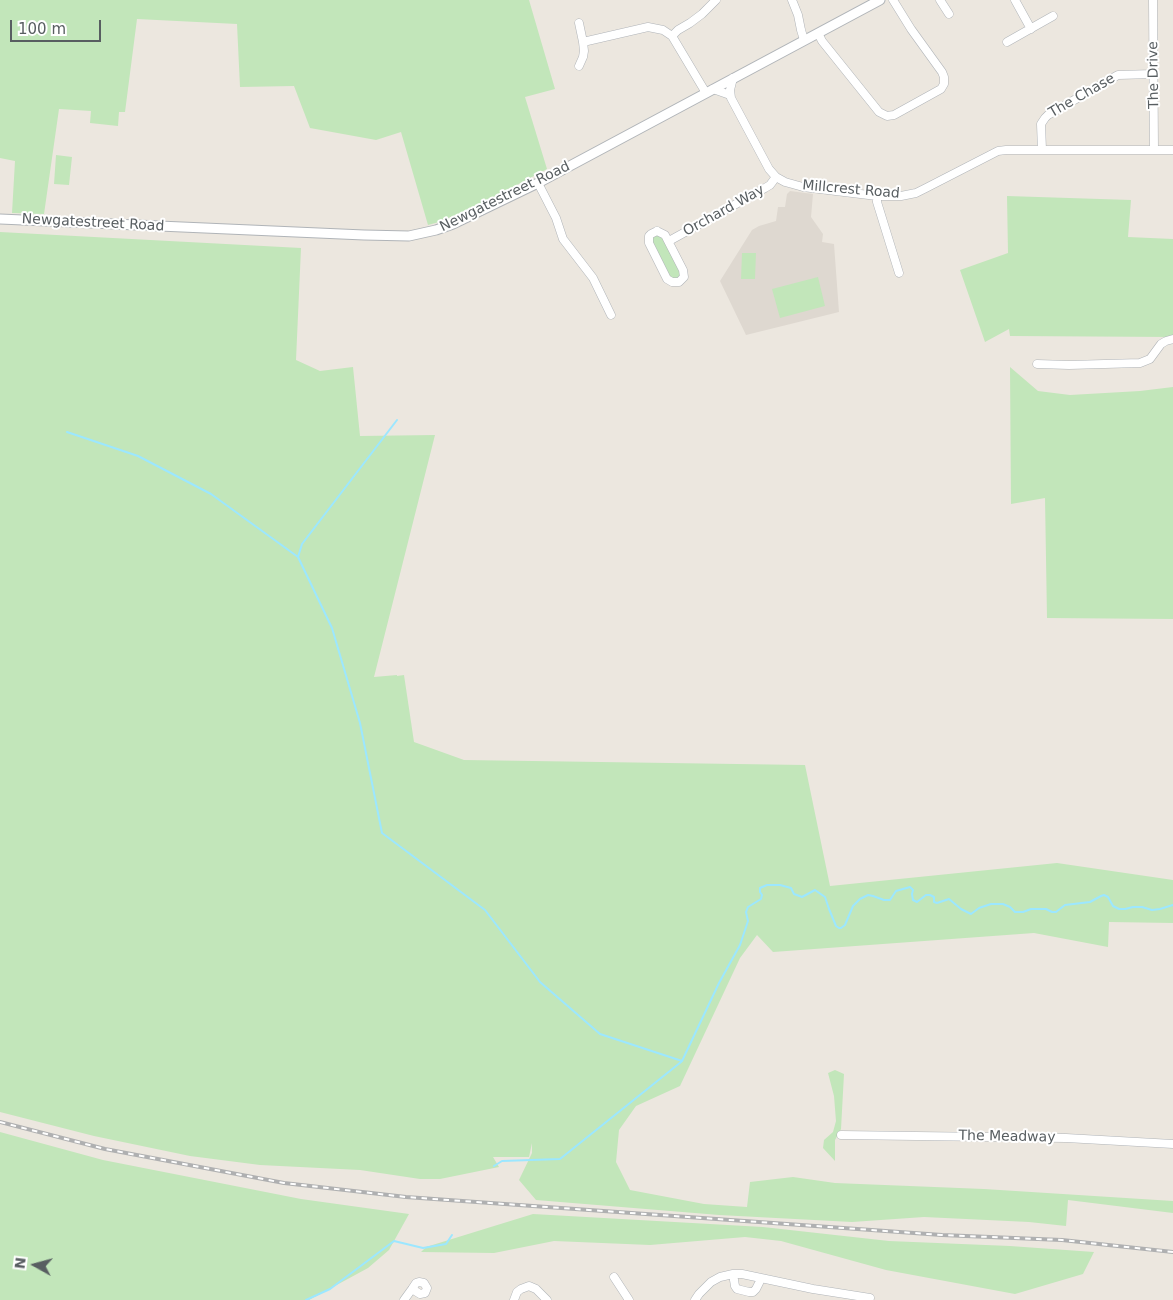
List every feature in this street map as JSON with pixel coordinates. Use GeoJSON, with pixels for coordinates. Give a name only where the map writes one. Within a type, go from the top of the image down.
{"type":"FeatureCollection","features":[{"type":"Feature","properties":{"kind":"street"},"geometry":{"type":"LineString","coordinates":[[672,36],[678,30],[690,24],[716,0]]}},
{"type":"Feature","properties":{"kind":"street"},"geometry":{"type":"LineString","coordinates":[[792,0],[804,40]]}},
{"type":"Feature","properties":{"kind":"street","name":"Newgatestreet Road"},"geometry":{"type":"LineString","coordinates":[[0,218],[317,234],[410,236],[436,230],[453,224],[538,183],[880,0]]}},
{"type":"Feature","properties":{"kind":"street"},"geometry":{"type":"LineString","coordinates":[[818,33],[879,112],[887,116],[894,115],[940,89],[944,84],[944,77],[893,0]]}},
{"type":"Feature","properties":{"kind":"street"},"geometry":{"type":"LineString","coordinates":[[940,0],[949,14]]}},
{"type":"Feature","properties":{"kind":"street"},"geometry":{"type":"LineString","coordinates":[[1014,0],[1031,28]]}},
{"type":"Feature","properties":{"kind":"street","name":"The Drive"},"geometry":{"type":"LineString","coordinates":[[1153,0],[1154,150]]}},
{"type":"Feature","properties":{"kind":"street"},"geometry":{"type":"LineString","coordinates":[[1007,42],[1053,16]]}},
{"type":"Feature","properties":{"kind":"street"},"geometry":{"type":"LineString","coordinates":[[580,23],[584,50],[580,66]]}},
{"type":"Feature","properties":{"kind":"street"},"geometry":{"type":"LineString","coordinates":[[583,42],[648,28],[663,30],[672,36],[709,90],[730,95]]}},
{"type":"Feature","properties":{"kind":"street","name":"The Chase"},"geometry":{"type":"LineString","coordinates":[[1042,150],[1041,124],[1048,115],[1118,75],[1153,74]]}},
{"type":"Feature","properties":{"kind":"street"},"geometry":{"type":"LineString","coordinates":[[732,78],[730,95],[769,169],[776,177]]}},
{"type":"Feature","properties":{"kind":"street","name":"Millcrest Road"},"geometry":{"type":"LineString","coordinates":[[776,177],[785,182],[803,187],[877,196],[901,196],[916,193],[998,151],[1173,150]]}},
{"type":"Feature","properties":{"kind":"street","name":"Orchard Way"},"geometry":{"type":"LineString","coordinates":[[668,241],[765,188],[776,177]]}},
{"type":"Feature","properties":{"kind":"street"},"geometry":{"type":"LineString","coordinates":[[538,183],[556,218],[563,239],[593,278],[612,314]]}},
{"type":"Feature","properties":{"kind":"street"},"geometry":{"type":"LineString","coordinates":[[877,196],[877,202],[899,273]]}},
{"type":"Feature","properties":{"kind":"street"},"geometry":{"type":"LineString","coordinates":[[657,231],[665,235],[668,241],[684,270],[684,276],[679,282],[672,282],[667,279],[648,240],[651,234],[657,231]]}},
{"type":"Feature","properties":{"kind":"street"},"geometry":{"type":"LineString","coordinates":[[1038,364],[1140,363],[1150,359],[1161,344],[1173,339]]}},
{"type":"Feature","properties":{"kind":"street","name":"The Meadway"},"geometry":{"type":"LineString","coordinates":[[841,1134],[1066,1138],[1173,1144]]}},
{"type":"Feature","properties":{"kind":"street"},"geometry":{"type":"LineString","coordinates":[[733,1274],[737,1289],[749,1292],[753,1292],[756,1289],[761,1279]]}},
{"type":"Feature","properties":{"kind":"street"},"geometry":{"type":"LineString","coordinates":[[695,1300],[710,1282],[733,1274],[742,1274],[813,1289],[870,1298]]}},
{"type":"Feature","properties":{"kind":"street"},"geometry":{"type":"LineString","coordinates":[[614,1277],[629,1300]]}},
{"type":"Feature","properties":{"kind":"street"},"geometry":{"type":"LineString","coordinates":[[514,1300],[517,1292],[529,1286],[536,1289],[547,1300]]}},
{"type":"Feature","properties":{"kind":"street"},"geometry":{"type":"LineString","coordinates":[[404,1300],[412,1289]]}},
{"type":"Feature","properties":{"kind":"shaded area"},"geometry":{"type":"Polygon","coordinates":[[[790,191],[813,194],[811,217],[823,234],[822,242],[834,244],[839,312],[746,335],[720,281],[752,230],[776,221],[778,207],[785,207],[787,194],[790,191]]]}},
{"type":"Feature","properties":{"kind":"green space"},"geometry":{"type":"Polygon","coordinates":[[[0,0],[529,0],[555,89],[525,97],[547,169],[477,206],[428,225],[401,132],[376,140],[310,128],[294,86],[240,87],[237,24],[137,19],[125,112],[119,112],[118,126],[90,123],[91,111],[59,109],[44,214],[12,213],[15,161],[0,158],[0,0]]]}},
{"type":"Feature","properties":{"kind":"green space"},"geometry":{"type":"Polygon","coordinates":[[[56,155],[72,157],[69,185],[54,184],[56,155]]]}},
{"type":"Feature","properties":{"kind":"green space"},"geometry":{"type":"Polygon","coordinates":[[[1007,196],[1131,200],[1128,237],[1173,239],[1173,337],[1010,336],[1009,329],[985,342],[960,270],[1008,253],[1007,196]]]}},
{"type":"Feature","properties":{"kind":"green space"},"geometry":{"type":"Polygon","coordinates":[[[0,232],[301,248],[296,360],[320,371],[353,367],[360,436],[435,435],[374,677],[404,675],[414,742],[464,760],[805,765],[830,886],[1057,863],[1173,880],[1173,923],[1109,922],[1108,947],[1034,933],[773,952],[757,935],[740,958],[680,1086],[636,1106],[619,1130],[616,1162],[630,1190],[704,1204],[747,1207],[750,1182],[793,1177],[835,1183],[984,1189],[1173,1201],[1173,1213],[1068,1200],[1066,1226],[1029,1222],[924,1217],[852,1222],[719,1215],[536,1200],[519,1180],[532,1153],[532,1143],[529,1157],[493,1157],[499,1167],[440,1179],[420,1179],[360,1170],[260,1165],[190,1156],[94,1136],[0,1112],[0,232]]]}},
{"type":"Feature","properties":{"kind":"green space"},"geometry":{"type":"Polygon","coordinates":[[[661,235],[681,271],[681,276],[677,279],[670,278],[652,243],[652,238],[661,235]]]}},
{"type":"Feature","properties":{"kind":"green space"},"geometry":{"type":"Polygon","coordinates":[[[742,253],[756,253],[755,279],[741,279],[742,253]]]}},
{"type":"Feature","properties":{"kind":"green space"},"geometry":{"type":"Polygon","coordinates":[[[818,277],[825,306],[780,318],[772,289],[818,277]]]}},
{"type":"Feature","properties":{"kind":"green space"},"geometry":{"type":"Polygon","coordinates":[[[1010,367],[1038,391],[1070,395],[1173,387],[1173,619],[1047,618],[1045,498],[1011,504],[1010,367]]]}},
{"type":"Feature","properties":{"kind":"green space"},"geometry":{"type":"Polygon","coordinates":[[[835,1070],[844,1074],[841,1129],[835,1140],[835,1161],[823,1148],[824,1140],[833,1132],[836,1121],[834,1096],[828,1073],[835,1070]]]}},
{"type":"Feature","properties":{"kind":"green space"},"geometry":{"type":"Polygon","coordinates":[[[0,1132],[103,1160],[301,1199],[409,1214],[389,1250],[368,1268],[309,1300],[0,1300],[0,1132]]]}},
{"type":"Feature","properties":{"kind":"green space"},"geometry":{"type":"Polygon","coordinates":[[[533,1214],[763,1227],[889,1241],[1094,1252],[1083,1274],[1015,1294],[886,1270],[781,1241],[745,1237],[650,1245],[554,1241],[494,1253],[421,1252],[426,1247],[533,1214]]]}},
{"type":"Feature","properties":{"kind":"waterway"},"geometry":{"type":"LineString","coordinates":[[298,557],[302,544],[397,420]]}},
{"type":"Feature","properties":{"kind":"waterway"},"geometry":{"type":"LineString","coordinates":[[67,432],[138,456],[211,494],[298,557],[332,628],[360,723],[382,833],[485,910],[540,982],[600,1034],[682,1061],[719,983],[740,945],[748,921],[746,912],[748,907],[761,899],[760,888],[767,885],[780,885],[791,888],[794,894],[802,897],[815,890],[825,897],[836,926],[839,928],[845,925],[853,906],[860,899],[868,895],[890,900],[896,891],[910,887],[913,890],[913,900],[917,902],[926,895],[934,897],[934,902],[937,903],[949,899],[961,909],[971,914],[979,908],[991,904],[1003,904],[1015,912],[1031,909],[1046,909],[1056,912],[1065,905],[1090,902],[1104,895],[1108,897],[1113,906],[1119,909],[1142,907],[1152,910],[1173,905]]}},
{"type":"Feature","properties":{"kind":"waterway"},"geometry":{"type":"LineString","coordinates":[[494,1166],[502,1161],[560,1159],[681,1062]]}},
{"type":"Feature","properties":{"kind":"waterway"},"geometry":{"type":"LineString","coordinates":[[306,1300],[330,1289],[394,1241],[423,1248],[446,1244],[452,1235]]}},
{"type":"Feature","properties":{"kind":"railway"},"geometry":{"type":"LineString","coordinates":[[0,1122],[105,1149],[284,1183],[406,1197],[942,1235],[1062,1240],[1173,1252]]}}]}
